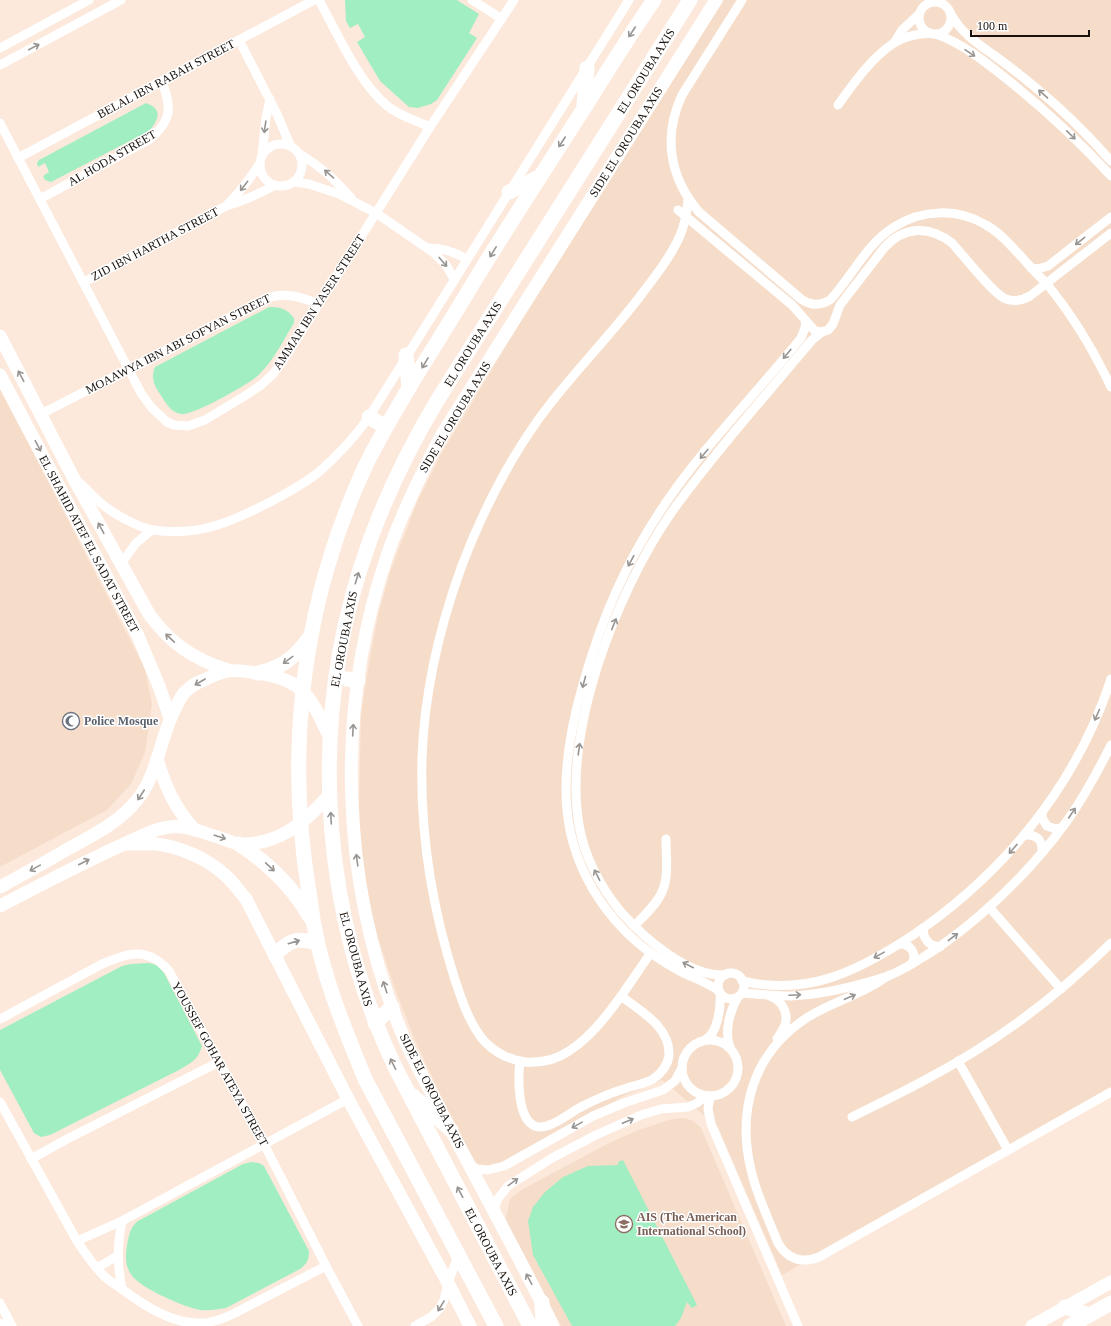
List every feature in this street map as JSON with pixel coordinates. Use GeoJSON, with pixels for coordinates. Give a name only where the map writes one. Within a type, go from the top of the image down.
{"type":"FeatureCollection","features":[{"type":"Feature","properties":{"kind":"main road"},"geometry":{"type":"LineString","coordinates":[[496,1326],[365,1079],[327,979],[317,943],[305,872],[300,825],[298,760],[302,689],[310,636],[330,556],[346,511],[364,468],[409,388],[540,176],[654,0]]}},
{"type":"Feature","properties":{"kind":"main road","name":"EL OROUBA AXIS"},"geometry":{"type":"LineString","coordinates":[[530,1326],[395,1068],[375,1024],[360,979],[346,927],[335,861],[329,795],[330,738],[333,697],[346,619],[356,581],[368,543],[389,492],[413,442],[437,401],[690,0]]}},
{"type":"Feature","properties":{"kind":"main road"},"geometry":{"type":"LineString","coordinates":[[584,108],[587,68]]}},
{"type":"Feature","properties":{"kind":"main road"},"geometry":{"type":"LineString","coordinates":[[509,192],[540,176]]}},
{"type":"Feature","properties":{"kind":"main road"},"geometry":{"type":"LineString","coordinates":[[406,355],[409,388]]}},
{"type":"Feature","properties":{"kind":"main road"},"geometry":{"type":"LineString","coordinates":[[369,417],[386,427]]}},
{"type":"Feature","properties":{"kind":"main road"},"geometry":{"type":"LineString","coordinates":[[258,673],[270,670],[294,657],[310,636]]}},
{"type":"Feature","properties":{"kind":"main road"},"geometry":{"type":"LineString","coordinates":[[336,678],[358,680]]}},
{"type":"Feature","properties":{"kind":"main road"},"geometry":{"type":"LineString","coordinates":[[239,844],[264,862],[282,879],[314,924]]}},
{"type":"Feature","properties":{"kind":"main road"},"geometry":{"type":"LineString","coordinates":[[275,955],[283,946],[294,941],[306,940],[317,943]]}},
{"type":"Feature","properties":{"kind":"main road"},"geometry":{"type":"LineString","coordinates":[[375,1024],[392,1007]]}},
{"type":"Feature","properties":{"kind":"main road"},"geometry":{"type":"LineString","coordinates":[[406,1089],[451,1130]]}},
{"type":"Feature","properties":{"kind":"main road"},"geometry":{"type":"LineString","coordinates":[[542,1302],[543,1326]]}},
{"type":"Feature","properties":{"kind":"main road"},"geometry":{"type":"LineString","coordinates":[[1070,1326],[1111,1303]]}},
{"type":"Feature","properties":{"kind":"main road"},"geometry":{"type":"LineString","coordinates":[[1066,1307],[1089,1315]]}},
{"type":"Feature","properties":{"kind":"street"},"geometry":{"type":"LineString","coordinates":[[0,48],[89,0]]}},
{"type":"Feature","properties":{"kind":"street"},"geometry":{"type":"LineString","coordinates":[[0,65],[121,0]]}},
{"type":"Feature","properties":{"kind":"street","name":"BELAL IBN RABAH STREET"},"geometry":{"type":"LineString","coordinates":[[18,158],[314,0]]}},
{"type":"Feature","properties":{"kind":"street"},"geometry":{"type":"LineString","coordinates":[[319,0],[358,70],[379,99],[399,114],[430,127]]}},
{"type":"Feature","properties":{"kind":"street"},"geometry":{"type":"LineString","coordinates":[[472,0],[502,19]]}},
{"type":"Feature","properties":{"kind":"street","name":"AMMAR IBN YASER STREET"},"geometry":{"type":"LineString","coordinates":[[0,123],[84,282],[128,370],[151,407],[167,422],[180,426],[194,424],[205,420],[261,385],[273,374],[283,361],[430,127],[514,0]]}},
{"type":"Feature","properties":{"kind":"street","name":"SIDE EL OROUBA AXIS"},"geometry":{"type":"LineString","coordinates":[[553,1326],[542,1302],[419,1070],[392,1007],[379,969],[361,890],[355,849],[351,764],[353,721],[358,680],[365,636],[377,588],[388,554],[400,520],[421,474],[441,436],[716,0]]}},
{"type":"Feature","properties":{"kind":"street"},"geometry":{"type":"LineString","coordinates":[[742,0],[682,95],[674,114],[671,135],[672,156],[677,176],[688,199],[699,212],[801,299],[819,305],[830,300],[874,243],[883,234],[904,221],[927,214],[940,213],[956,214],[975,219],[986,225],[1005,240],[1046,283],[1076,324],[1111,387]]}},
{"type":"Feature","properties":{"kind":"street"},"geometry":{"type":"LineString","coordinates":[[894,43],[915,35],[933,34],[945,31],[948,28],[951,19],[947,0]]}},
{"type":"Feature","properties":{"kind":"street"},"geometry":{"type":"LineString","coordinates":[[369,417],[406,355],[587,68],[626,2]]}},
{"type":"Feature","properties":{"kind":"street"},"geometry":{"type":"LineString","coordinates":[[1111,161],[1057,106],[1015,71],[966,34],[955,22],[950,12],[941,3],[927,2],[921,9],[918,20],[924,31],[959,45],[1010,82],[1052,118],[1111,176]]}},
{"type":"Feature","properties":{"kind":"street"},"geometry":{"type":"LineString","coordinates":[[838,105],[866,69],[894,43],[902,30],[919,14]]}},
{"type":"Feature","properties":{"kind":"street"},"geometry":{"type":"LineString","coordinates":[[239,40],[280,119],[290,145]]}},
{"type":"Feature","properties":{"kind":"street","name":"AL HODA STREET"},"geometry":{"type":"LineString","coordinates":[[40,199],[150,138],[160,129],[167,117],[169,108],[162,81]]}},
{"type":"Feature","properties":{"kind":"street","name":"ZID IBN HARTHA STREET"},"geometry":{"type":"LineString","coordinates":[[226,206],[250,179],[261,160],[265,124],[270,99]]}},
{"type":"Feature","properties":{"kind":"street"},"geometry":{"type":"LineString","coordinates":[[353,201],[339,184],[290,145],[279,143],[264,151],[261,160],[262,174],[265,179],[274,185],[281,186],[294,182],[324,188],[376,213],[428,248],[446,265],[454,280]]}},
{"type":"Feature","properties":{"kind":"street"},"geometry":{"type":"LineString","coordinates":[[294,182],[301,174],[302,159],[300,154]]}},
{"type":"Feature","properties":{"kind":"street","name":"ZID IBN HARTHA STREET"},"geometry":{"type":"LineString","coordinates":[[84,282],[226,206],[259,194],[274,185]]}},
{"type":"Feature","properties":{"kind":"street"},"geometry":{"type":"LineString","coordinates":[[650,954],[621,996],[590,1033],[570,1051],[551,1060],[541,1062],[520,1061],[507,1058],[495,1051],[486,1043],[470,1020],[459,993],[440,928],[427,865],[423,828],[422,756],[425,716],[439,641],[449,604],[477,528],[516,453],[546,410],[570,379],[652,282],[671,254],[686,218],[688,199]]}},
{"type":"Feature","properties":{"kind":"street"},"geometry":{"type":"LineString","coordinates":[[678,210],[792,305],[812,329],[822,332]]}},
{"type":"Feature","properties":{"kind":"street"},"geometry":{"type":"LineString","coordinates":[[1031,268],[1038,269],[1048,266],[1111,217]]}},
{"type":"Feature","properties":{"kind":"street"},"geometry":{"type":"LineString","coordinates":[[1111,233],[1025,299],[1019,300],[1007,299],[997,293],[952,243],[939,234],[925,230],[910,232],[896,238],[884,248],[840,305],[831,327],[812,340],[716,455],[668,517],[633,580],[608,638],[585,710],[577,764],[576,798],[579,828],[592,864],[610,898],[625,917],[653,944],[685,964],[708,974],[725,976],[735,974],[742,981],[767,986],[805,985],[817,982],[842,974],[868,962],[900,944],[954,905],[986,878],[1025,835],[1042,813],[1064,779],[1084,744],[1111,679]]}},
{"type":"Feature","properties":{"kind":"street"},"geometry":{"type":"LineString","coordinates":[[428,248],[448,250],[466,259]]}},
{"type":"Feature","properties":{"kind":"street","name":"MOAAWYA IBN ABI SOFYAN STREET"},"geometry":{"type":"LineString","coordinates":[[41,414],[270,297],[280,294],[289,295],[319,304]]}},
{"type":"Feature","properties":{"kind":"street"},"geometry":{"type":"LineString","coordinates":[[806,321],[801,338],[691,469],[667,501],[647,532],[624,573],[598,635],[573,723],[567,775],[566,809],[573,841],[581,866],[599,900],[618,923],[642,948],[650,954],[676,969],[713,987],[728,999],[740,995],[810,994],[856,985],[889,975]]}},
{"type":"Feature","properties":{"kind":"street","name":"EL SHAHID ATEF EL SADAT STREET"},"geometry":{"type":"LineString","coordinates":[[0,336],[74,478],[148,614],[170,639],[183,650],[197,658],[228,670]]}},
{"type":"Feature","properties":{"kind":"street","name":"EL SHAHID ATEF EL SADAT STREET"},"geometry":{"type":"LineString","coordinates":[[0,375],[138,636],[159,686],[170,718]]}},
{"type":"Feature","properties":{"kind":"street"},"geometry":{"type":"LineString","coordinates":[[17,407],[26,405],[33,399]]}},
{"type":"Feature","properties":{"kind":"street"},"geometry":{"type":"LineString","coordinates":[[25,422],[32,415],[41,414]]}},
{"type":"Feature","properties":{"kind":"street","name":"EL SHAHID ATEF EL SADAT STREET"},"geometry":{"type":"LineString","coordinates":[[74,478],[107,508],[136,524],[152,530],[182,531],[205,529],[221,525],[288,493],[319,472],[339,453],[369,417]]}},
{"type":"Feature","properties":{"kind":"street","name":"EL SHAHID ATEF EL SADAT STREET"},"geometry":{"type":"LineString","coordinates":[[120,564],[136,543],[152,530]]}},
{"type":"Feature","properties":{"kind":"street"},"geometry":{"type":"LineString","coordinates":[[598,635],[608,638]]}},
{"type":"Feature","properties":{"kind":"street"},"geometry":{"type":"LineString","coordinates":[[0,887],[97,833],[124,814],[137,800],[145,788],[157,758],[170,718],[178,703],[186,691],[200,682],[228,670],[281,677],[302,689],[314,706],[330,738]]}},
{"type":"Feature","properties":{"kind":"street"},"geometry":{"type":"LineString","coordinates":[[772,1049],[788,1033],[807,1018],[828,1006],[871,987],[889,975],[912,964],[940,947],[989,907],[1042,851],[1061,828],[1089,786],[1111,744]]}},
{"type":"Feature","properties":{"kind":"street"},"geometry":{"type":"LineString","coordinates":[[157,758],[168,791],[185,820],[195,830]]}},
{"type":"Feature","properties":{"kind":"street"},"geometry":{"type":"LineString","coordinates":[[0,906],[88,860],[153,831],[171,826],[195,830],[239,844],[270,839],[285,834],[310,817],[329,795]]}},
{"type":"Feature","properties":{"kind":"street"},"geometry":{"type":"LineString","coordinates":[[1042,813],[1042,818],[1047,826],[1056,829],[1061,828]]}},
{"type":"Feature","properties":{"kind":"street"},"geometry":{"type":"LineString","coordinates":[[1025,835],[1034,835],[1038,838],[1042,846],[1042,851]]}},
{"type":"Feature","properties":{"kind":"street"},"geometry":{"type":"LineString","coordinates":[[634,926],[658,899],[665,886],[666,839]]}},
{"type":"Feature","properties":{"kind":"street"},"geometry":{"type":"LineString","coordinates":[[124,844],[155,844],[172,847],[192,855],[224,874],[246,899],[348,1099],[448,1282],[470,1326]]}},
{"type":"Feature","properties":{"kind":"street"},"geometry":{"type":"LineString","coordinates":[[989,907],[1061,989]]}},
{"type":"Feature","properties":{"kind":"street"},"geometry":{"type":"LineString","coordinates":[[618,923],[625,917]]}},
{"type":"Feature","properties":{"kind":"street"},"geometry":{"type":"LineString","coordinates":[[923,928],[926,940],[932,945],[940,947]]}},
{"type":"Feature","properties":{"kind":"street"},"geometry":{"type":"LineString","coordinates":[[852,1117],[958,1061],[1006,1030],[1061,989],[1111,943]]}},
{"type":"Feature","properties":{"kind":"street"},"geometry":{"type":"LineString","coordinates":[[900,944],[908,945],[913,952],[914,956],[912,964]]}},
{"type":"Feature","properties":{"kind":"street","name":"YOUSSEF GOHAR ATEYA STREET"},"geometry":{"type":"LineString","coordinates":[[0,1019],[102,964],[126,955],[141,954],[153,957],[162,964],[168,971],[264,1144],[358,1326]]}},
{"type":"Feature","properties":{"kind":"street"},"geometry":{"type":"LineString","coordinates":[[708,1096],[691,1088],[684,1079],[682,1062],[687,1052],[695,1044],[712,1035],[720,1009],[719,983],[725,976]]}},
{"type":"Feature","properties":{"kind":"street"},"geometry":{"type":"LineString","coordinates":[[494,1214],[496,1200],[508,1186],[552,1158],[596,1135],[641,1115],[661,1109],[684,1108],[692,1106],[708,1096],[724,1092],[730,1088],[735,1082],[739,1067],[738,1060],[727,1039],[728,1030],[732,1010],[743,987],[742,981]]}},
{"type":"Feature","properties":{"kind":"street"},"geometry":{"type":"LineString","coordinates":[[768,995],[779,1001],[786,1012],[786,1018],[783,1030],[759,1070],[749,1099],[746,1118],[747,1145],[755,1185],[778,1243],[784,1252],[793,1258],[807,1260],[819,1257],[1111,1092]]}},
{"type":"Feature","properties":{"kind":"street"},"geometry":{"type":"LineString","coordinates":[[520,1061],[519,1084],[522,1106],[529,1122],[539,1127],[550,1125],[602,1097],[654,1079],[662,1071],[668,1061],[669,1050],[666,1038],[656,1023],[621,996]]}},
{"type":"Feature","properties":{"kind":"street"},"geometry":{"type":"LineString","coordinates":[[705,1040],[716,1040],[730,1047]]}},
{"type":"Feature","properties":{"kind":"street"},"geometry":{"type":"LineString","coordinates":[[958,1061],[1008,1150]]}},
{"type":"Feature","properties":{"kind":"street"},"geometry":{"type":"LineString","coordinates":[[31,1159],[69,1138],[219,1062]]}},
{"type":"Feature","properties":{"kind":"street"},"geometry":{"type":"LineString","coordinates":[[469,1165],[476,1169],[488,1170],[504,1166],[603,1112],[624,1103],[663,1090],[675,1081],[682,1068]]}},
{"type":"Feature","properties":{"kind":"street"},"geometry":{"type":"LineString","coordinates":[[708,1096],[708,1109],[711,1124],[798,1326]]}},
{"type":"Feature","properties":{"kind":"street"},"geometry":{"type":"LineString","coordinates":[[77,1241],[122,1220],[348,1099]]}},
{"type":"Feature","properties":{"kind":"street"},"geometry":{"type":"LineString","coordinates":[[0,1102],[77,1241],[97,1268],[112,1283],[135,1299],[174,1319],[202,1323],[214,1321],[231,1315],[326,1266]]}},
{"type":"Feature","properties":{"kind":"street"},"geometry":{"type":"LineString","coordinates":[[122,1220],[117,1256],[122,1290]]}},
{"type":"Feature","properties":{"kind":"street"},"geometry":{"type":"LineString","coordinates":[[97,1268],[117,1256]]}},
{"type":"Feature","properties":{"kind":"street"},"geometry":{"type":"LineString","coordinates":[[415,1326],[431,1317],[440,1308],[458,1256]]}},
{"type":"Feature","properties":{"kind":"street"},"geometry":{"type":"LineString","coordinates":[[1032,1326],[1111,1282]]}},
{"type":"Feature","properties":{"kind":"street"},"geometry":{"type":"LineString","coordinates":[[0,1303],[12,1326]]}},
{"type":"Feature","properties":{"kind":"street"},"geometry":{"type":"LineString","coordinates":[[0,1323],[12,1326]]}},
{"type":"Feature","properties":{"kind":"shaded area"},"geometry":{"type":"Polygon","coordinates":[[[724,0],[1111,0],[1111,1093],[782,1275],[718,1127],[662,1080],[626,1095],[496,1165],[480,1166],[470,1157],[416,1043],[395,989],[377,935],[369,903],[362,860],[359,805],[361,714],[370,657],[378,616],[390,572],[417,502],[440,456],[528,309],[724,0]]]}},
{"type":"Feature","properties":{"kind":"shaded area"},"geometry":{"type":"Polygon","coordinates":[[[0,389],[145,669],[152,704],[145,752],[131,784],[107,810],[0,867],[0,389]]]}},
{"type":"Feature","properties":{"kind":"shaded area","name":"AIS (The American International School)"},"geometry":{"type":"Polygon","coordinates":[[[679,1118],[685,1118],[693,1121],[701,1128],[786,1326],[561,1326],[508,1226],[506,1218],[510,1199],[523,1189],[609,1143],[636,1131],[679,1118]]]}},
{"type":"Feature","properties":{"kind":"green space"},"geometry":{"type":"Polygon","coordinates":[[[345,0],[457,0],[479,14],[469,33],[477,38],[437,100],[431,104],[418,108],[409,107],[380,81],[357,42],[365,37],[358,24],[350,28],[346,21],[345,0]]]}},
{"type":"Feature","properties":{"kind":"green space"},"geometry":{"type":"Polygon","coordinates":[[[146,103],[155,108],[158,115],[155,123],[149,131],[51,182],[45,180],[43,176],[49,172],[45,163],[38,167],[37,163],[39,160],[146,103]]]}},
{"type":"Feature","properties":{"kind":"green space"},"geometry":{"type":"Polygon","coordinates":[[[269,307],[277,307],[289,312],[294,318],[294,323],[274,357],[266,367],[249,382],[197,410],[179,414],[170,408],[155,386],[153,375],[155,367],[269,307]]]}},
{"type":"Feature","properties":{"kind":"green space"},"geometry":{"type":"Polygon","coordinates":[[[149,963],[157,965],[164,973],[202,1046],[196,1058],[179,1070],[50,1135],[41,1137],[34,1133],[0,1070],[0,1030],[122,966],[149,963]]]}},
{"type":"Feature","properties":{"kind":"green space"},"geometry":{"type":"Polygon","coordinates":[[[623,1160],[697,1305],[692,1308],[687,1302],[681,1318],[675,1326],[572,1326],[533,1255],[528,1221],[533,1207],[545,1192],[563,1177],[588,1166],[618,1165],[618,1162],[623,1160]]]}},
{"type":"Feature","properties":{"kind":"green space"},"geometry":{"type":"Polygon","coordinates":[[[252,1162],[259,1163],[264,1166],[309,1251],[307,1262],[300,1269],[226,1308],[209,1310],[200,1310],[186,1306],[152,1291],[133,1277],[128,1270],[126,1253],[129,1235],[135,1223],[243,1164],[252,1162]]]}},
{"type":"Feature","properties":{"kind":"place","name":"Police Mosque"},"geometry":{"type":"Point","coordinates":[71,721]}},
{"type":"Feature","properties":{"kind":"place","name":"AIS (The American International School)"},"geometry":{"type":"Point","coordinates":[624,1224]}}]}
